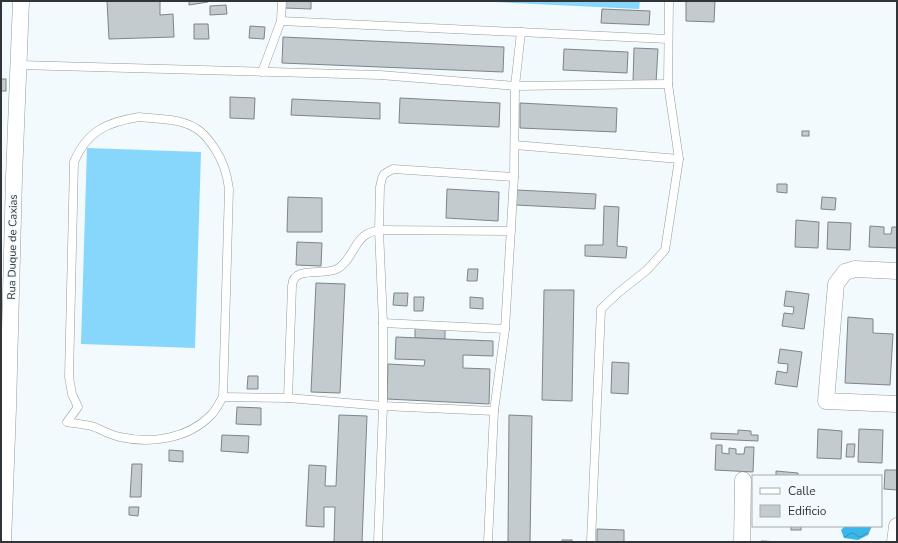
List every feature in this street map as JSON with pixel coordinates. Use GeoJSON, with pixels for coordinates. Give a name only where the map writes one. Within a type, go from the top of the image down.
{"type":"FeatureCollection","features":[{"type":"Feature","properties":{"kind":"street","name":"Rua Duque de Caxias"},"geometry":{"type":"LineString","coordinates":[[3,542],[8,177],[19,65],[21,1]]}},
{"type":"Feature","properties":{"kind":"street"},"geometry":{"type":"LineString","coordinates":[[897,271],[855,268],[845,272],[836,284],[826,401],[897,404]]}},
{"type":"Feature","properties":{"kind":"street"},"geometry":{"type":"LineString","coordinates":[[742,542],[743,480]]}},
{"type":"Feature","properties":{"kind":"street"},"geometry":{"type":"LineString","coordinates":[[895,542],[897,526]]}},
{"type":"Feature","properties":{"kind":"lane"},"geometry":{"type":"LineString","coordinates":[[262,72],[281,21],[282,1]]}},
{"type":"Feature","properties":{"kind":"lane"},"geometry":{"type":"LineString","coordinates":[[591,542],[601,309],[618,293],[647,270],[665,250],[679,159],[668,84],[669,1]]}},
{"type":"Feature","properties":{"kind":"lane"},"geometry":{"type":"LineString","coordinates":[[281,21],[668,39]]}},
{"type":"Feature","properties":{"kind":"lane"},"geometry":{"type":"LineString","coordinates":[[488,542],[494,411],[505,329],[514,177],[515,86],[521,32]]}},
{"type":"Feature","properties":{"kind":"lane"},"geometry":{"type":"LineString","coordinates":[[19,65],[380,75],[515,86],[668,84]]}},
{"type":"Feature","properties":{"kind":"lane"},"geometry":{"type":"LineString","coordinates":[[139,117],[186,124],[201,131],[222,159],[229,189],[223,397],[211,414],[199,426],[185,433],[167,439],[150,440],[121,438],[106,434],[96,428],[67,422],[78,407],[72,394],[69,377],[74,162],[80,149],[89,138],[101,128],[119,121],[139,117]]}},
{"type":"Feature","properties":{"kind":"lane"},"geometry":{"type":"LineString","coordinates":[[515,145],[679,159]]}},
{"type":"Feature","properties":{"kind":"lane"},"geometry":{"type":"LineString","coordinates":[[378,542],[383,406],[383,323],[379,230],[380,187],[382,178],[384,174],[393,169],[514,177]]}},
{"type":"Feature","properties":{"kind":"lane"},"geometry":{"type":"LineString","coordinates":[[288,398],[292,280],[295,276],[300,273],[331,271],[339,268],[366,234],[379,230],[511,231]]}},
{"type":"Feature","properties":{"kind":"lane"},"geometry":{"type":"LineString","coordinates":[[383,323],[505,329]]}},
{"type":"Feature","properties":{"kind":"lane"},"geometry":{"type":"LineString","coordinates":[[223,397],[288,398],[383,406],[494,411]]}},
{"type":"Feature","properties":{"kind":"shaded area"},"geometry":{"type":"Polygon","coordinates":[[[473,1],[640,1],[639,9],[473,1]]]}},
{"type":"Feature","properties":{"kind":"shaded area"},"geometry":{"type":"Polygon","coordinates":[[[87,148],[201,152],[195,348],[81,344],[87,148]]]}},
{"type":"Feature","properties":{"kind":"water"},"geometry":{"type":"Polygon","coordinates":[[[844,527],[872,527],[868,535],[858,540],[844,538],[841,530],[844,527]]]}},
{"type":"Feature","properties":{"kind":"building"},"geometry":{"type":"Polygon","coordinates":[[[107,1],[160,1],[160,15],[173,14],[174,37],[109,39],[107,1]]]}},
{"type":"Feature","properties":{"kind":"building"},"geometry":{"type":"Polygon","coordinates":[[[189,1],[208,1],[208,2],[189,5],[189,1]]]}},
{"type":"Feature","properties":{"kind":"building"},"geometry":{"type":"Polygon","coordinates":[[[284,1],[311,1],[311,9],[284,8],[284,1]]]}},
{"type":"Feature","properties":{"kind":"building"},"geometry":{"type":"Polygon","coordinates":[[[686,1],[715,1],[714,22],[686,21],[686,1]]]}},
{"type":"Feature","properties":{"kind":"building"},"geometry":{"type":"Polygon","coordinates":[[[226,5],[227,14],[210,15],[210,6],[226,5]]]}},
{"type":"Feature","properties":{"kind":"building"},"geometry":{"type":"Polygon","coordinates":[[[602,9],[650,11],[649,25],[601,23],[602,9]]]}},
{"type":"Feature","properties":{"kind":"building"},"geometry":{"type":"Polygon","coordinates":[[[194,24],[208,24],[209,39],[194,39],[194,24]]]}},
{"type":"Feature","properties":{"kind":"building"},"geometry":{"type":"Polygon","coordinates":[[[250,26],[265,27],[264,39],[249,38],[250,26]]]}},
{"type":"Feature","properties":{"kind":"building"},"geometry":{"type":"Polygon","coordinates":[[[283,37],[504,47],[503,72],[282,63],[283,37]]]}},
{"type":"Feature","properties":{"kind":"building"},"geometry":{"type":"Polygon","coordinates":[[[634,48],[658,49],[656,83],[633,81],[634,48]]]}},
{"type":"Feature","properties":{"kind":"building"},"geometry":{"type":"Polygon","coordinates":[[[564,49],[628,52],[627,73],[563,70],[564,49]]]}},
{"type":"Feature","properties":{"kind":"building"},"geometry":{"type":"Polygon","coordinates":[[[1,79],[6,79],[6,91],[1,91],[1,79]]]}},
{"type":"Feature","properties":{"kind":"building"},"geometry":{"type":"Polygon","coordinates":[[[230,97],[255,98],[254,119],[230,118],[230,97]]]}},
{"type":"Feature","properties":{"kind":"building"},"geometry":{"type":"Polygon","coordinates":[[[400,98],[500,103],[499,127],[399,123],[400,98]]]}},
{"type":"Feature","properties":{"kind":"building"},"geometry":{"type":"Polygon","coordinates":[[[292,99],[380,103],[380,119],[291,115],[292,99]]]}},
{"type":"Feature","properties":{"kind":"building"},"geometry":{"type":"Polygon","coordinates":[[[520,103],[617,108],[616,132],[520,128],[520,103]]]}},
{"type":"Feature","properties":{"kind":"building"},"geometry":{"type":"Polygon","coordinates":[[[802,131],[809,131],[809,136],[802,136],[802,131]]]}},
{"type":"Feature","properties":{"kind":"building"},"geometry":{"type":"Polygon","coordinates":[[[777,184],[787,184],[787,193],[777,192],[777,184]]]}},
{"type":"Feature","properties":{"kind":"building"},"geometry":{"type":"Polygon","coordinates":[[[447,189],[499,192],[498,221],[446,218],[447,189]]]}},
{"type":"Feature","properties":{"kind":"building"},"geometry":{"type":"Polygon","coordinates":[[[517,190],[596,194],[595,209],[516,205],[517,190]]]}},
{"type":"Feature","properties":{"kind":"building"},"geometry":{"type":"Polygon","coordinates":[[[288,197],[322,198],[322,232],[287,232],[288,197]]]}},
{"type":"Feature","properties":{"kind":"building"},"geometry":{"type":"Polygon","coordinates":[[[822,197],[836,198],[835,210],[821,209],[822,197]]]}},
{"type":"Feature","properties":{"kind":"building"},"geometry":{"type":"Polygon","coordinates":[[[604,206],[619,207],[617,246],[627,247],[626,258],[585,256],[585,245],[603,245],[604,206]]]}},
{"type":"Feature","properties":{"kind":"building"},"geometry":{"type":"Polygon","coordinates":[[[796,220],[819,222],[818,248],[795,247],[796,220]]]}},
{"type":"Feature","properties":{"kind":"building"},"geometry":{"type":"Polygon","coordinates":[[[828,222],[851,223],[850,250],[827,249],[828,222]]]}},
{"type":"Feature","properties":{"kind":"building"},"geometry":{"type":"Polygon","coordinates":[[[870,226],[884,227],[884,234],[891,234],[892,227],[897,227],[897,248],[869,247],[870,226]]]}},
{"type":"Feature","properties":{"kind":"building"},"geometry":{"type":"Polygon","coordinates":[[[297,242],[322,243],[321,266],[296,265],[297,242]]]}},
{"type":"Feature","properties":{"kind":"building"},"geometry":{"type":"Polygon","coordinates":[[[468,269],[478,269],[477,281],[467,281],[468,269]]]}},
{"type":"Feature","properties":{"kind":"building"},"geometry":{"type":"Polygon","coordinates":[[[316,283],[345,284],[340,393],[311,392],[316,283]]]}},
{"type":"Feature","properties":{"kind":"building"},"geometry":{"type":"Polygon","coordinates":[[[544,290],[574,290],[572,401],[542,400],[544,290]]]}},
{"type":"Feature","properties":{"kind":"building"},"geometry":{"type":"Polygon","coordinates":[[[786,291],[809,294],[804,329],[782,326],[784,313],[793,314],[794,307],[784,306],[786,291]]]}},
{"type":"Feature","properties":{"kind":"building"},"geometry":{"type":"Polygon","coordinates":[[[394,293],[408,293],[407,306],[393,305],[394,293]]]}},
{"type":"Feature","properties":{"kind":"building"},"geometry":{"type":"Polygon","coordinates":[[[414,297],[424,297],[423,311],[414,311],[414,297]]]}},
{"type":"Feature","properties":{"kind":"building"},"geometry":{"type":"Polygon","coordinates":[[[470,297],[483,298],[483,309],[470,308],[470,297]]]}},
{"type":"Feature","properties":{"kind":"building"},"geometry":{"type":"Polygon","coordinates":[[[1,304],[3,304],[3,319],[1,319],[1,304]]]}},
{"type":"Feature","properties":{"kind":"building"},"geometry":{"type":"Polygon","coordinates":[[[848,317],[873,319],[873,333],[893,334],[890,385],[845,383],[848,317]]]}},
{"type":"Feature","properties":{"kind":"building"},"geometry":{"type":"Polygon","coordinates":[[[415,328],[445,329],[445,339],[415,338],[415,328]]]}},
{"type":"Feature","properties":{"kind":"building"},"geometry":{"type":"Polygon","coordinates":[[[396,337],[493,341],[493,356],[463,355],[463,368],[490,369],[489,404],[387,399],[388,364],[424,366],[425,360],[395,359],[396,337]]]}},
{"type":"Feature","properties":{"kind":"building"},"geometry":{"type":"Polygon","coordinates":[[[780,349],[802,352],[797,387],[775,384],[777,371],[787,373],[788,364],[778,363],[780,349]]]}},
{"type":"Feature","properties":{"kind":"building"},"geometry":{"type":"Polygon","coordinates":[[[612,362],[629,363],[628,394],[611,393],[612,362]]]}},
{"type":"Feature","properties":{"kind":"building"},"geometry":{"type":"Polygon","coordinates":[[[248,376],[258,376],[258,389],[247,389],[248,376]]]}},
{"type":"Feature","properties":{"kind":"building"},"geometry":{"type":"Polygon","coordinates":[[[237,407],[261,408],[261,425],[236,424],[237,407]]]}},
{"type":"Feature","properties":{"kind":"building"},"geometry":{"type":"Polygon","coordinates":[[[339,415],[367,416],[362,542],[334,542],[335,507],[324,507],[324,527],[306,526],[309,465],[326,466],[325,486],[336,486],[339,415]]]}},
{"type":"Feature","properties":{"kind":"building"},"geometry":{"type":"Polygon","coordinates":[[[509,415],[532,416],[530,542],[508,542],[509,415]]]}},
{"type":"Feature","properties":{"kind":"building"},"geometry":{"type":"Polygon","coordinates":[[[818,429],[842,431],[841,459],[817,458],[818,429]]]}},
{"type":"Feature","properties":{"kind":"building"},"geometry":{"type":"Polygon","coordinates":[[[859,429],[883,430],[882,463],[858,462],[859,429]]]}},
{"type":"Feature","properties":{"kind":"building"},"geometry":{"type":"Polygon","coordinates":[[[738,430],[751,431],[751,435],[758,435],[758,441],[711,439],[711,433],[738,434],[738,430]]]}},
{"type":"Feature","properties":{"kind":"building"},"geometry":{"type":"Polygon","coordinates":[[[222,435],[249,436],[248,453],[221,451],[222,435]]]}},
{"type":"Feature","properties":{"kind":"building"},"geometry":{"type":"Polygon","coordinates":[[[847,444],[855,444],[854,457],[846,457],[847,444]]]}},
{"type":"Feature","properties":{"kind":"building"},"geometry":{"type":"Polygon","coordinates":[[[716,445],[722,445],[722,453],[729,454],[729,448],[736,449],[736,454],[744,454],[745,447],[754,447],[753,472],[715,470],[716,445]]]}},
{"type":"Feature","properties":{"kind":"building"},"geometry":{"type":"Polygon","coordinates":[[[169,450],[183,451],[183,462],[169,461],[169,450]]]}},
{"type":"Feature","properties":{"kind":"building"},"geometry":{"type":"Polygon","coordinates":[[[132,464],[142,464],[141,497],[130,497],[132,464]]]}},
{"type":"Feature","properties":{"kind":"building"},"geometry":{"type":"Polygon","coordinates":[[[885,470],[897,470],[897,490],[884,489],[885,470]]]}},
{"type":"Feature","properties":{"kind":"building"},"geometry":{"type":"Polygon","coordinates":[[[776,471],[798,473],[798,475],[776,475],[776,471]]]}},
{"type":"Feature","properties":{"kind":"building"},"geometry":{"type":"Polygon","coordinates":[[[129,507],[139,507],[138,516],[129,515],[129,507]]]}},
{"type":"Feature","properties":{"kind":"building"},"geometry":{"type":"Polygon","coordinates":[[[791,527],[801,527],[801,530],[791,530],[791,527]]]}},
{"type":"Feature","properties":{"kind":"building"},"geometry":{"type":"Polygon","coordinates":[[[597,529],[624,530],[624,542],[597,542],[597,529]]]}},
{"type":"Feature","properties":{"kind":"building"},"geometry":{"type":"Polygon","coordinates":[[[562,540],[572,540],[572,542],[562,542],[562,540]]]}},
{"type":"Feature","properties":{"kind":"building"},"geometry":{"type":"Polygon","coordinates":[[[761,541],[782,542],[761,542],[761,541]]]}}]}
